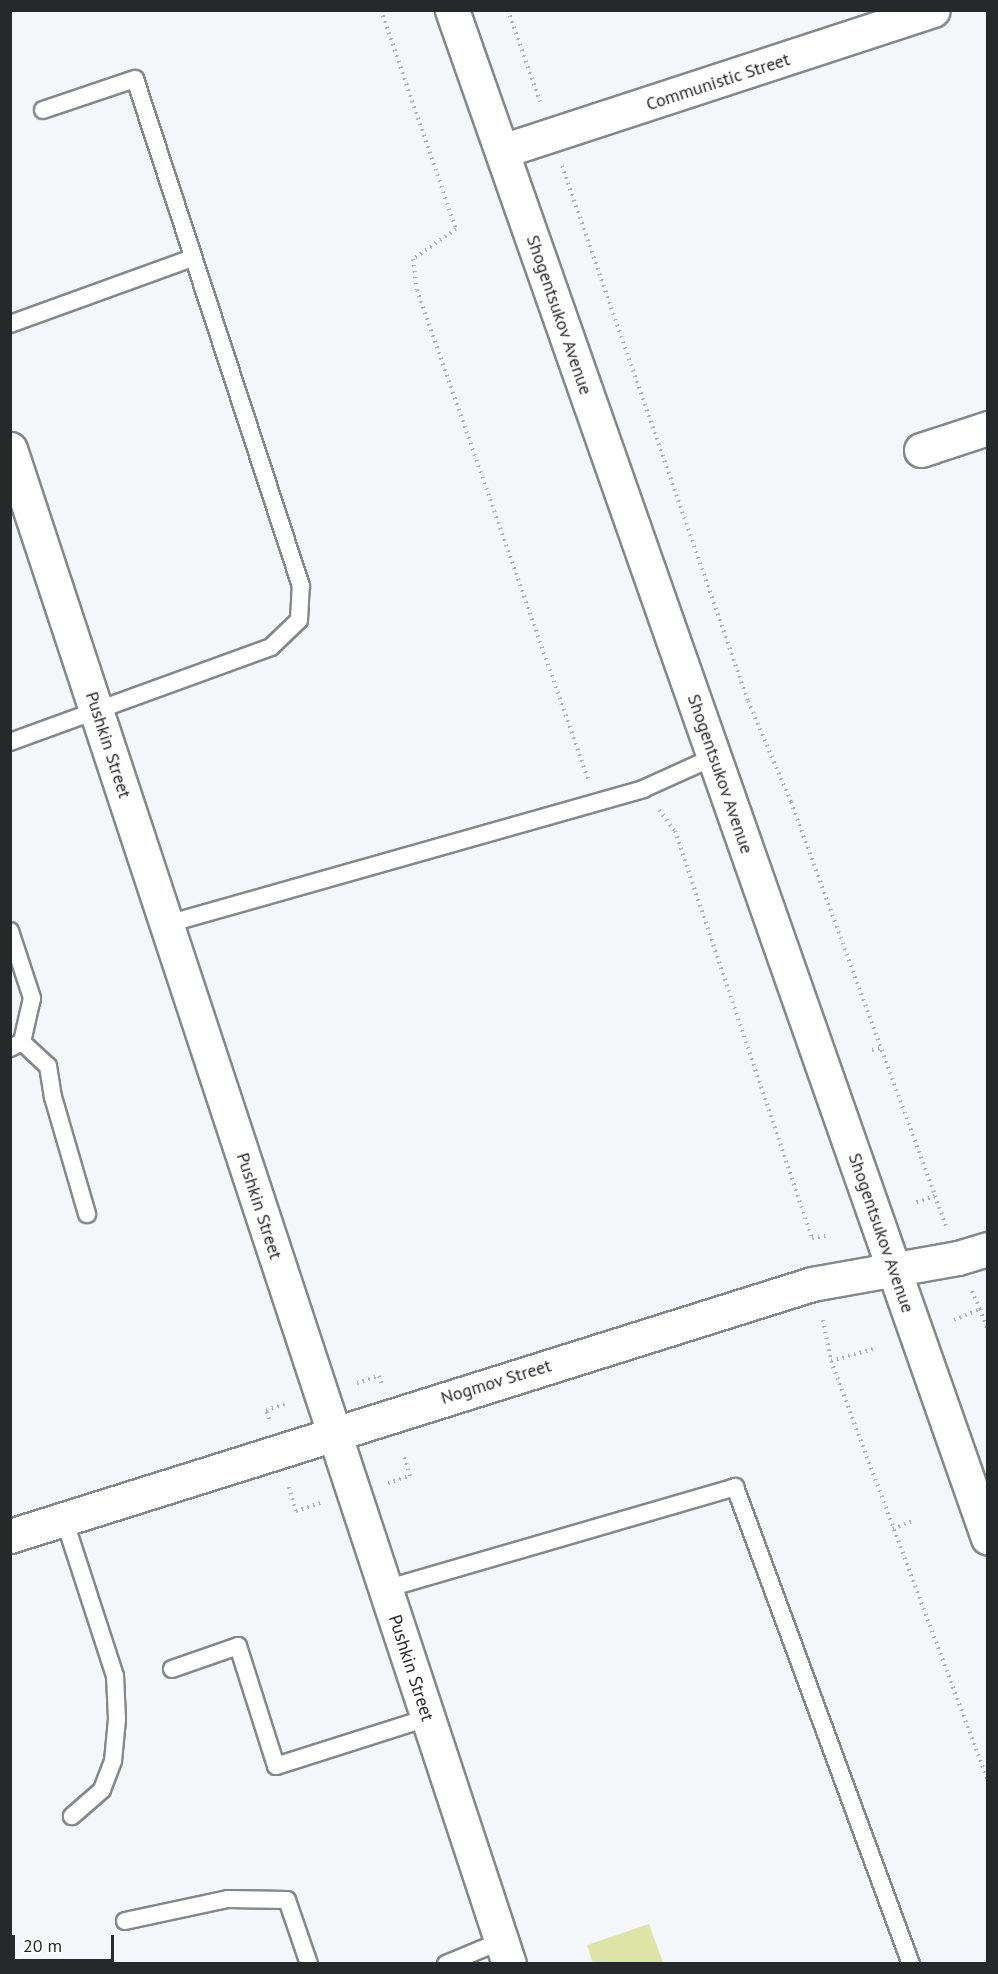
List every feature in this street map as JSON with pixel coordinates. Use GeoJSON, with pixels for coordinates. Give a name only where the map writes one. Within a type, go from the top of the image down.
{"type":"FeatureCollection","features":[{"type":"Feature","properties":{"kind":"street","name":"Shogentsukov Avenue"},"geometry":{"type":"LineString","coordinates":[[452,10],[987,1538]]}},
{"type":"Feature","properties":{"kind":"street","name":"Communistic Street"},"geometry":{"type":"LineString","coordinates":[[502,151],[933,10]]}},
{"type":"Feature","properties":{"kind":"street"},"geometry":{"type":"LineString","coordinates":[[921,450],[987,428]]}},
{"type":"Feature","properties":{"kind":"street","name":"Pushkin Street"},"geometry":{"type":"LineString","coordinates":[[10,449],[20,509],[97,712],[505,1952]]}},
{"type":"Feature","properties":{"kind":"street","name":"Nogmov Street"},"geometry":{"type":"LineString","coordinates":[[10,1536],[812,1284],[958,1258],[987,1249]]}},
{"type":"Feature","properties":{"kind":"lane"},"geometry":{"type":"LineString","coordinates":[[10,742],[271,647],[299,620],[301,586],[135,80],[43,110]]}},
{"type":"Feature","properties":{"kind":"lane"},"geometry":{"type":"LineString","coordinates":[[10,324],[192,258]]}},
{"type":"Feature","properties":{"kind":"lane"},"geometry":{"type":"LineString","coordinates":[[167,924],[643,789],[714,757]]}},
{"type":"Feature","properties":{"kind":"lane"},"geometry":{"type":"LineString","coordinates":[[10,931],[32,998],[16,1045],[48,1066],[53,1097],[87,1214]]}},
{"type":"Feature","properties":{"kind":"lane"},"geometry":{"type":"LineString","coordinates":[[385,1589],[735,1486],[911,1964]]}},
{"type":"Feature","properties":{"kind":"lane"},"geometry":{"type":"LineString","coordinates":[[63,1519],[116,1676],[117,1719],[113,1761],[102,1790],[72,1816]]}},
{"type":"Feature","properties":{"kind":"lane"},"geometry":{"type":"LineString","coordinates":[[172,1669],[238,1646],[276,1766],[428,1718]]}},
{"type":"Feature","properties":{"kind":"lane"},"geometry":{"type":"LineString","coordinates":[[125,1921],[228,1899],[287,1900],[309,1964]]}},
{"type":"Feature","properties":{"kind":"lane"},"geometry":{"type":"LineString","coordinates":[[446,1964],[505,1952]]}},
{"type":"Feature","properties":{"kind":"path"},"geometry":{"type":"LineString","coordinates":[[381,10],[456,229],[413,260],[417,290],[588,779],[643,789],[675,831],[812,1238],[830,1235]]}},
{"type":"Feature","properties":{"kind":"path"},"geometry":{"type":"LineString","coordinates":[[508,10],[748,701],[791,802],[949,1235]]}},
{"type":"Feature","properties":{"kind":"path"},"geometry":{"type":"LineString","coordinates":[[872,1050],[881,1048]]}},
{"type":"Feature","properties":{"kind":"path"},"geometry":{"type":"LineString","coordinates":[[914,1203],[935,1196]]}},
{"type":"Feature","properties":{"kind":"path"},"geometry":{"type":"LineString","coordinates":[[969,1284],[987,1331]]}},
{"type":"Feature","properties":{"kind":"path"},"geometry":{"type":"LineString","coordinates":[[954,1320],[980,1309]]}},
{"type":"Feature","properties":{"kind":"path"},"geometry":{"type":"LineString","coordinates":[[823,1320],[831,1361],[987,1782]]}},
{"type":"Feature","properties":{"kind":"path"},"geometry":{"type":"LineString","coordinates":[[831,1361],[876,1348]]}},
{"type":"Feature","properties":{"kind":"path"},"geometry":{"type":"LineString","coordinates":[[272,1428],[266,1410],[286,1404]]}},
{"type":"Feature","properties":{"kind":"path"},"geometry":{"type":"LineString","coordinates":[[388,1483],[410,1476],[404,1456]]}},
{"type":"Feature","properties":{"kind":"path"},"geometry":{"type":"LineString","coordinates":[[289,1487],[296,1511],[329,1501]]}},
{"type":"Feature","properties":{"kind":"path"},"geometry":{"type":"LineString","coordinates":[[893,1529],[912,1521]]}},
{"type":"Feature","properties":{"kind":"green space"},"geometry":{"type":"Polygon","coordinates":[[[649,1924],[663,1963],[593,1963],[587,1945],[649,1924]]]}}]}
